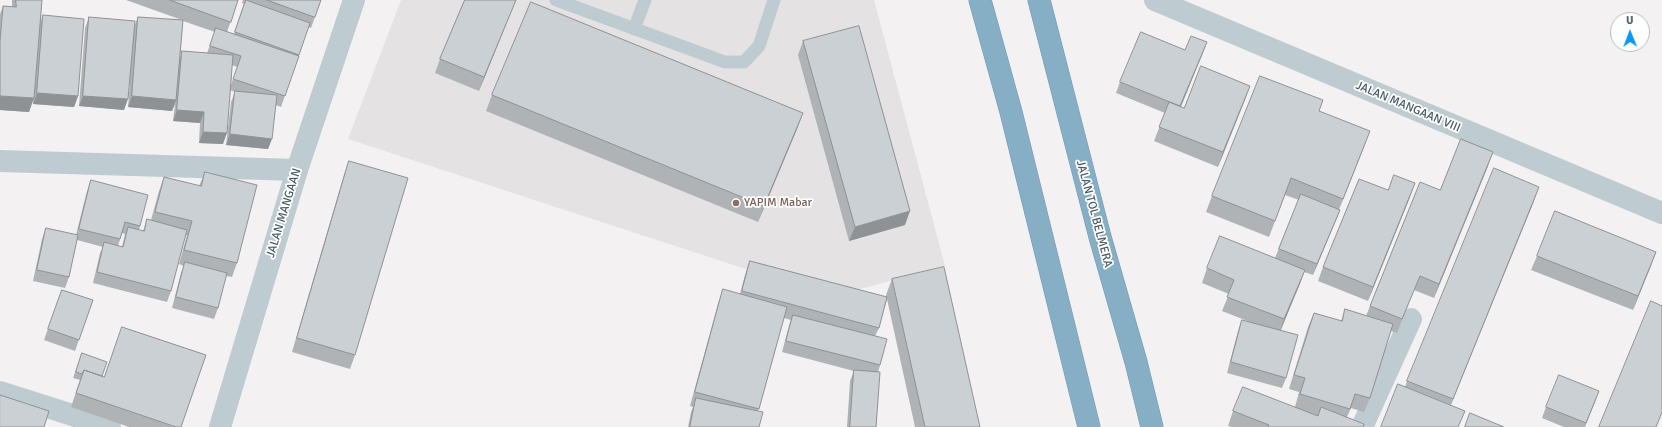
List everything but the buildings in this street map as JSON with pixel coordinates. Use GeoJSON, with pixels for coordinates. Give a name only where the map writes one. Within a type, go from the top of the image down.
{"type":"FeatureCollection","features":[{"type":"Feature","properties":{"kind":"highway","name":"JALAN TOL BELMERA"},"geometry":{"type":"LineString","coordinates":[[1039,2],[1100,237],[1136,362],[1152,427]]}},
{"type":"Feature","properties":{"kind":"highway"},"geometry":{"type":"LineString","coordinates":[[982,8],[1011,112],[1089,427]]}},
{"type":"Feature","properties":{"kind":"street","name":"JALAN MANGAAN"},"geometry":{"type":"LineString","coordinates":[[220,427],[297,170],[354,0]]}},
{"type":"Feature","properties":{"kind":"street","name":"JALAN MANGAAN VIII"},"geometry":{"type":"LineString","coordinates":[[1155,0],[1662,213]]}},
{"type":"Feature","properties":{"kind":"street"},"geometry":{"type":"LineString","coordinates":[[0,161],[297,170]]}},
{"type":"Feature","properties":{"kind":"street"},"geometry":{"type":"LineString","coordinates":[[1362,427],[1411,319]]}},
{"type":"Feature","properties":{"kind":"street"},"geometry":{"type":"LineString","coordinates":[[0,392],[110,427]]}},
{"type":"Feature","properties":{"kind":"lane"},"geometry":{"type":"LineString","coordinates":[[556,0],[726,62],[744,62],[759,46],[774,0]]}},
{"type":"Feature","properties":{"kind":"lane"},"geometry":{"type":"LineString","coordinates":[[634,29],[645,0]]}},
{"type":"Feature","properties":{"kind":"shaded area","name":"YAPIM Mabar"},"geometry":{"type":"Polygon","coordinates":[[[401,0],[874,0],[945,266],[831,297],[348,139],[401,0]]]}},
{"type":"Feature","properties":{"kind":"place","name":"YAPIM Mabar"},"geometry":{"type":"Point","coordinates":[736,203]}}]}
